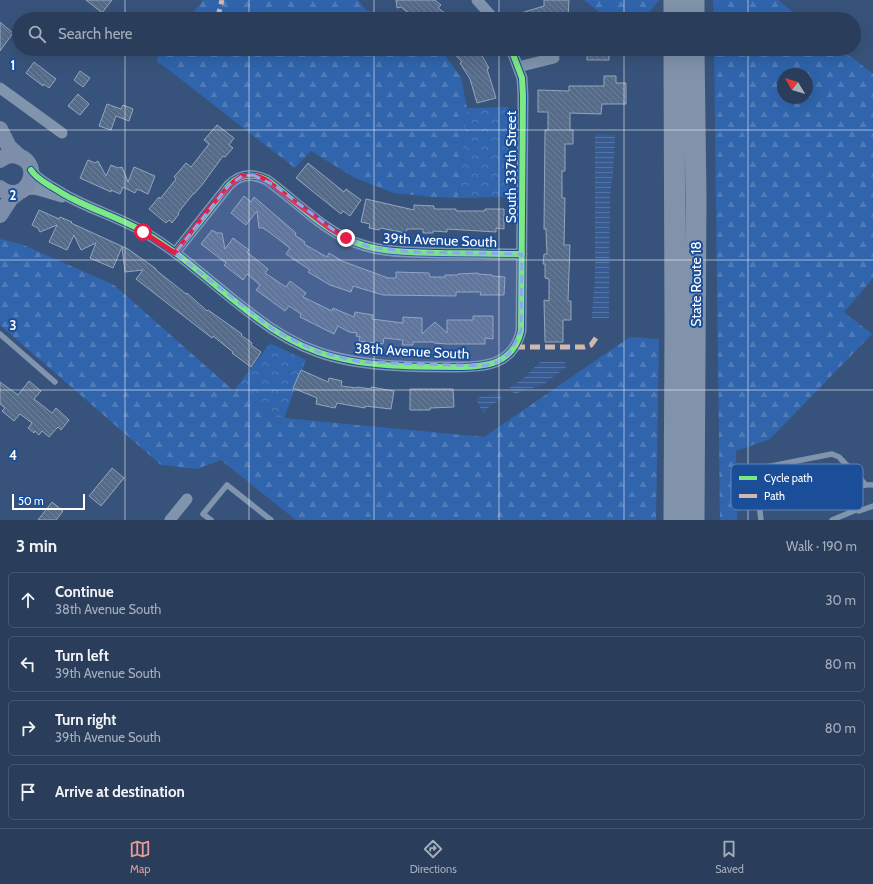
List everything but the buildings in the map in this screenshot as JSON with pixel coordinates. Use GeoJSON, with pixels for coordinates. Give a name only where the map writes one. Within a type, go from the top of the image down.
{"type":"FeatureCollection","features":[{"type":"Feature","properties":{"kind":"highway"},"geometry":{"type":"LineString","coordinates":[[674,0],[674,12]]}},
{"type":"Feature","properties":{"kind":"highway"},"geometry":{"type":"LineString","coordinates":[[694,0],[694,12]]}},
{"type":"Feature","properties":{"kind":"highway","name":"State Route 18"},"geometry":{"type":"LineString","coordinates":[[674,56],[674,520]]}},
{"type":"Feature","properties":{"kind":"highway","name":"State Route 18"},"geometry":{"type":"LineString","coordinates":[[694,56],[696,198],[694,520]]}},
{"type":"Feature","properties":{"kind":"street"},"geometry":{"type":"LineString","coordinates":[[477,0],[488,12]]}},
{"type":"Feature","properties":{"kind":"street","name":"South 337th Street"},"geometry":{"type":"LineString","coordinates":[[509,354],[515,347],[521,331],[523,96],[522,78],[514,56]]}},
{"type":"Feature","properties":{"kind":"street"},"geometry":{"type":"LineString","coordinates":[[518,67],[554,58]]}},
{"type":"Feature","properties":{"kind":"street"},"geometry":{"type":"LineString","coordinates":[[0,88],[62,133]]}},
{"type":"Feature","properties":{"kind":"street"},"geometry":{"type":"LineString","coordinates":[[0,129],[9,147],[25,160],[31,170],[30,182],[20,192],[11,198],[0,215]]}},
{"type":"Feature","properties":{"kind":"street"},"geometry":{"type":"LineString","coordinates":[[0,160],[10,155],[20,157]]}},
{"type":"Feature","properties":{"kind":"street","name":"38th Avenue South"},"geometry":{"type":"LineString","coordinates":[[31,170],[34,175],[41,180],[73,199],[117,218],[143,232],[175,253],[258,319],[276,331],[318,352],[346,360],[366,363],[442,367],[483,366],[498,362],[509,354]]}},
{"type":"Feature","properties":{"kind":"street","name":"39th Avenue South"},"geometry":{"type":"LineString","coordinates":[[175,253],[229,185],[242,176],[249,175],[258,176],[266,180],[329,228],[346,238],[369,248],[387,251],[412,252],[522,254]]}},
{"type":"Feature","properties":{"kind":"street"},"geometry":{"type":"LineString","coordinates":[[0,188],[8,193],[20,192]]}},
{"type":"Feature","properties":{"kind":"street","name":"38th Avenue South"},"geometry":{"type":"LineString","coordinates":[[20,192],[35,190],[73,199]]}},
{"type":"Feature","properties":{"kind":"street"},"geometry":{"type":"LineString","coordinates":[[170,520],[187,499]]}},
{"type":"Feature","properties":{"kind":"lane"},"geometry":{"type":"LineString","coordinates":[[0,334],[55,382]]}},
{"type":"Feature","properties":{"kind":"lane"},"geometry":{"type":"LineString","coordinates":[[781,464],[832,454],[839,457],[846,464]]}},
{"type":"Feature","properties":{"kind":"lane"},"geometry":{"type":"LineString","coordinates":[[863,481],[866,484]]}},
{"type":"Feature","properties":{"kind":"lane"},"geometry":{"type":"LineString","coordinates":[[212,520],[204,514],[227,485],[271,520]]}},
{"type":"Feature","properties":{"kind":"lane"},"geometry":{"type":"LineString","coordinates":[[863,485],[873,485]]}},
{"type":"Feature","properties":{"kind":"lane"},"geometry":{"type":"LineString","coordinates":[[863,509],[873,506]]}},
{"type":"Feature","properties":{"kind":"lane"},"geometry":{"type":"LineString","coordinates":[[760,510],[761,520]]}},
{"type":"Feature","properties":{"kind":"lane"},"geometry":{"type":"LineString","coordinates":[[832,520],[856,510],[861,510]]}},
{"type":"Feature","properties":{"kind":"highlighted area"},"geometry":{"type":"Polygon","coordinates":[[[253,175],[274,185],[339,234],[369,247],[412,252],[522,254],[521,331],[509,354],[498,362],[483,366],[360,362],[318,352],[275,331],[175,253],[229,185],[242,176],[253,175]]]}},
{"type":"Feature","properties":{"kind":"green space"},"geometry":{"type":"Polygon","coordinates":[[[203,0],[358,0],[366,10],[373,12],[194,12],[203,0]]]}},
{"type":"Feature","properties":{"kind":"green space"},"geometry":{"type":"Polygon","coordinates":[[[584,0],[659,0],[650,12],[599,12],[584,0]]]}},
{"type":"Feature","properties":{"kind":"green space"},"geometry":{"type":"Polygon","coordinates":[[[713,0],[778,0],[793,12],[714,12],[713,0]]]}},
{"type":"Feature","properties":{"kind":"green space"},"geometry":{"type":"Polygon","coordinates":[[[159,56],[445,56],[461,77],[467,108],[458,198],[394,193],[355,178],[311,151],[295,168],[156,60],[159,56]]]}},
{"type":"Feature","properties":{"kind":"green space"},"geometry":{"type":"Polygon","coordinates":[[[714,56],[850,56],[873,74],[873,278],[844,312],[872,334],[770,439],[736,451],[736,464],[731,464],[731,510],[737,510],[737,520],[720,520],[714,56]]]}},
{"type":"Feature","properties":{"kind":"green space"},"geometry":{"type":"Polygon","coordinates":[[[508,107],[509,197],[458,198],[467,108],[508,107]]]}},
{"type":"Feature","properties":{"kind":"green space"},"geometry":{"type":"Polygon","coordinates":[[[0,239],[21,244],[114,285],[234,391],[284,418],[484,437],[630,337],[659,339],[656,520],[296,520],[221,460],[197,469],[161,465],[0,325],[0,239]]]}},
{"type":"Feature","properties":{"kind":"green space"},"geometry":{"type":"Polygon","coordinates":[[[270,343],[306,360],[284,418],[234,391],[270,343]]]}},
{"type":"Feature","properties":{"kind":"shaded area"},"geometry":{"type":"Polygon","coordinates":[[[597,134],[614,135],[615,137],[610,194],[609,318],[592,318],[595,276],[595,136],[597,134]]]}},
{"type":"Feature","properties":{"kind":"shaded area"},"geometry":{"type":"Polygon","coordinates":[[[540,362],[565,362],[566,367],[544,384],[514,394],[510,387],[522,380],[540,362]]]}},
{"type":"Feature","properties":{"kind":"shaded area"},"geometry":{"type":"Polygon","coordinates":[[[499,393],[502,399],[491,405],[483,413],[476,399],[499,393]]]}},
{"type":"Feature","properties":{"kind":"marked path"},"geometry":{"type":"LineString","coordinates":[[219,12],[222,0]]}},
{"type":"Feature","properties":{"kind":"marked path"},"geometry":{"type":"LineString","coordinates":[[515,347],[584,347],[591,345],[596,338]]}},
{"type":"Feature","properties":{"kind":"cycle path"},"geometry":{"type":"LineString","coordinates":[[31,170],[40,180],[68,196],[127,223],[159,241],[260,321],[309,349],[351,361],[386,365],[422,367],[487,365],[505,357],[512,351],[521,331],[523,96],[522,78],[514,56]]}},
{"type":"Feature","properties":{"kind":"cycle path"},"geometry":{"type":"LineString","coordinates":[[175,253],[233,181],[242,177],[257,176],[267,180],[277,187],[314,218],[334,232],[369,247],[381,250],[405,252],[522,254]]}},
{"type":"Feature","properties":{"kind":"route"},"geometry":{"type":"LineString","coordinates":[[143,232],[161,242],[175,253],[229,185],[242,176],[249,175],[258,176],[266,180],[315,218],[346,238]]}}]}
